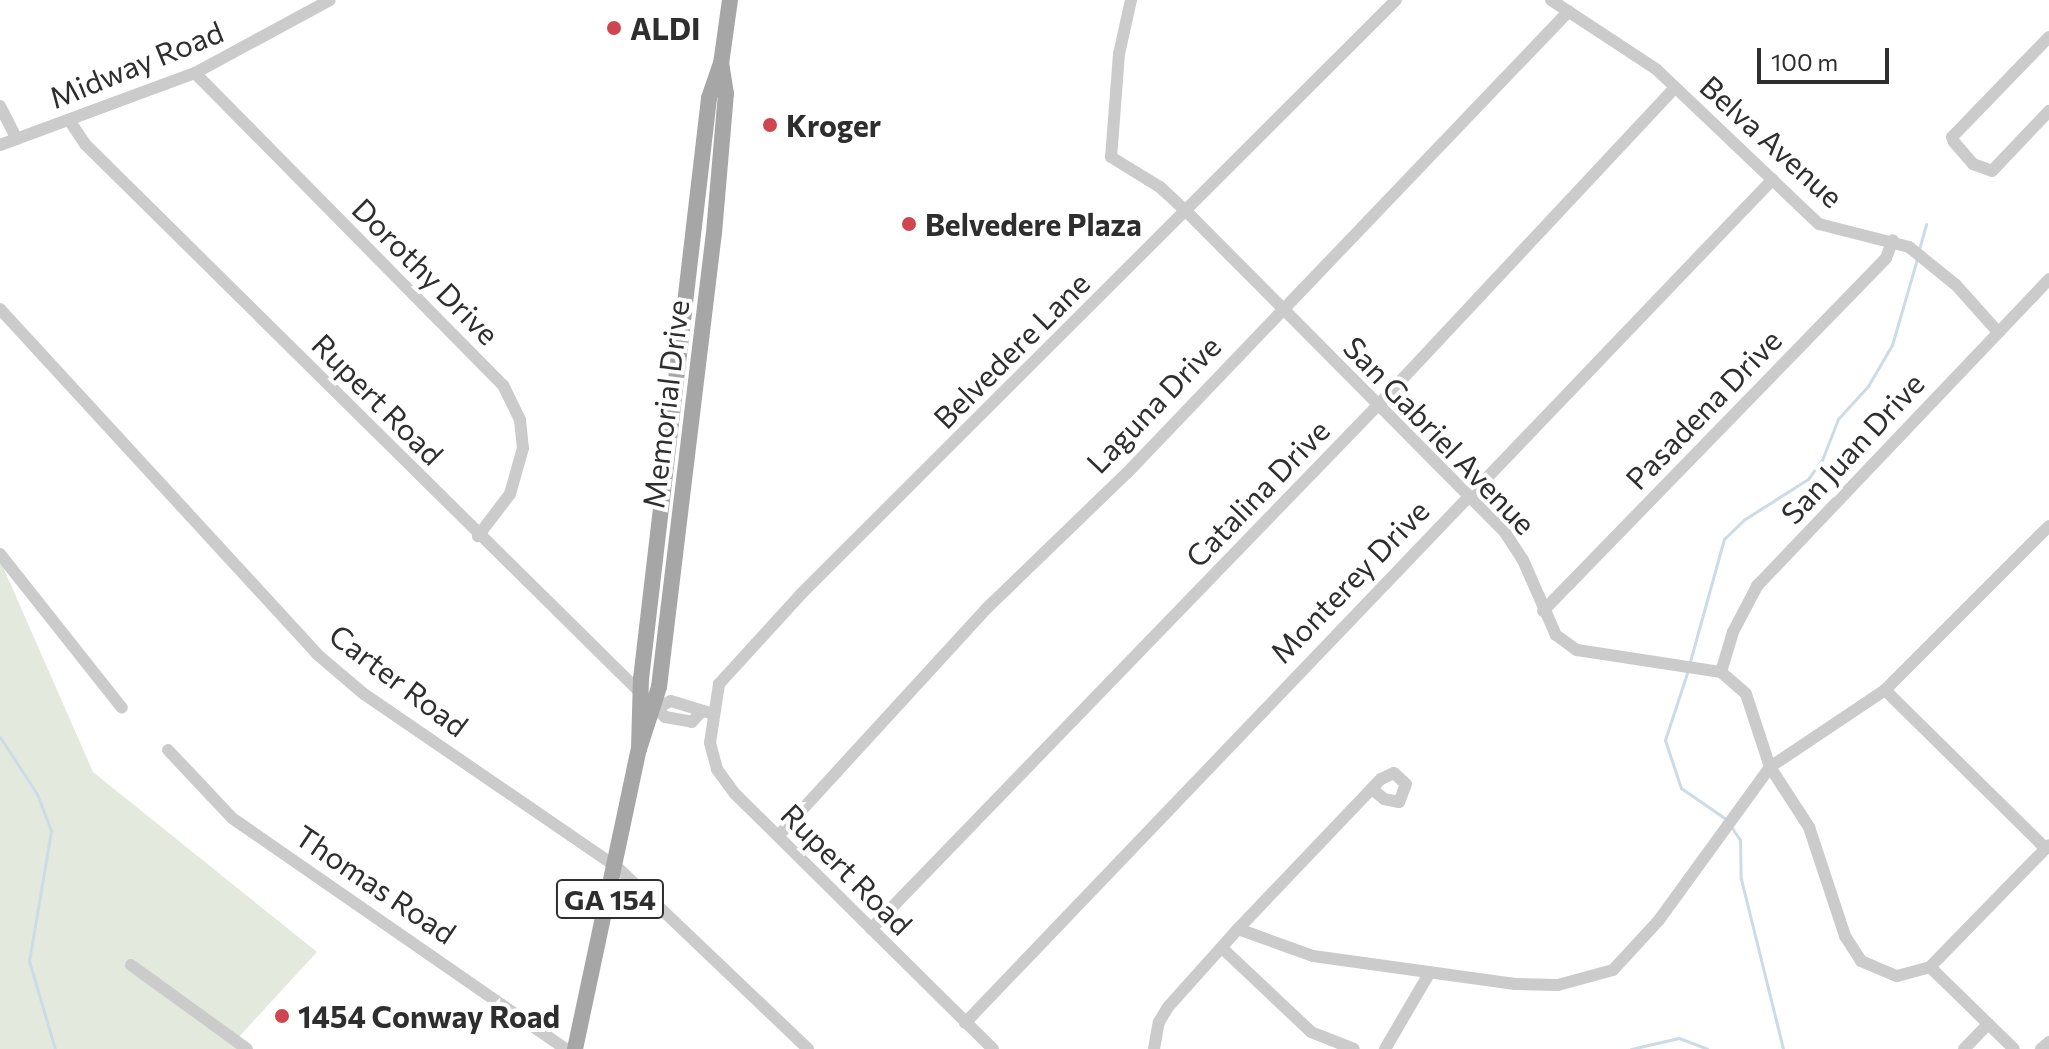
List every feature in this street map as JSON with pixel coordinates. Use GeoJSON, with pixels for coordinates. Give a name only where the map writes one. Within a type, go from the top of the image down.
{"type":"FeatureCollection","features":[{"type":"Feature","properties":{"kind":"main road","name":"Memorial Drive"},"geometry":{"type":"LineString","coordinates":[[575,1049],[617,867],[639,749],[640,693],[709,98],[721,64],[730,0]]}},
{"type":"Feature","properties":{"kind":"main road","name":"Memorial Drive"},"geometry":{"type":"LineString","coordinates":[[639,749],[656,706],[713,245],[726,94],[721,64]]}},
{"type":"Feature","properties":{"kind":"street","name":"Midway Road"},"geometry":{"type":"LineString","coordinates":[[0,145],[195,73],[330,0]]}},
{"type":"Feature","properties":{"kind":"street","name":"San Gabriel Avenue"},"geometry":{"type":"LineString","coordinates":[[1131,0],[1119,54],[1111,157],[1160,187],[1186,211],[1468,496],[1517,551],[1556,635],[1577,650],[1721,672]]}},
{"type":"Feature","properties":{"kind":"street","name":"Belvedere Lane"},"geometry":{"type":"LineString","coordinates":[[707,711],[719,684],[738,658],[1396,0]]}},
{"type":"Feature","properties":{"kind":"street","name":"Belva Avenue"},"geometry":{"type":"LineString","coordinates":[[1551,0],[1635,54],[1819,224],[1893,240],[1932,264],[1998,332]]}},
{"type":"Feature","properties":{"kind":"street","name":"Laguna Drive"},"geometry":{"type":"LineString","coordinates":[[778,836],[987,608],[1127,473],[1569,11]]}},
{"type":"Feature","properties":{"kind":"street"},"geometry":{"type":"LineString","coordinates":[[2049,37],[1952,137],[1973,164],[1992,171],[2049,111]]}},
{"type":"Feature","properties":{"kind":"street","name":"Dorothy Drive"},"geometry":{"type":"LineString","coordinates":[[195,73],[503,385],[520,420],[523,448],[510,494],[478,536]]}},
{"type":"Feature","properties":{"kind":"street","name":"Catalina Drive"},"geometry":{"type":"LineString","coordinates":[[871,929],[1378,405],[1675,88]]}},
{"type":"Feature","properties":{"kind":"street"},"geometry":{"type":"LineString","coordinates":[[0,106],[17,139]]}},
{"type":"Feature","properties":{"kind":"street","name":"Rupert Road"},"geometry":{"type":"LineString","coordinates":[[69,120],[85,144],[478,536],[665,717],[692,722],[707,711]]}},
{"type":"Feature","properties":{"kind":"street","name":"Monterey Drive"},"geometry":{"type":"LineString","coordinates":[[965,1023],[1773,179]]}},
{"type":"Feature","properties":{"kind":"street","name":"Pasadena Drive"},"geometry":{"type":"LineString","coordinates":[[1543,611],[1886,258],[1893,240]]}},
{"type":"Feature","properties":{"kind":"street","name":"San Juan Drive"},"geometry":{"type":"LineString","coordinates":[[1721,672],[1733,632],[1757,586],[2049,279]]}},
{"type":"Feature","properties":{"kind":"street","name":"Carter Road"},"geometry":{"type":"LineString","coordinates":[[0,309],[318,655],[364,694],[617,867],[808,1049]]}},
{"type":"Feature","properties":{"kind":"street"},"geometry":{"type":"LineString","coordinates":[[1238,929],[1313,956],[1430,972],[1558,985],[1613,970],[1659,920],[1770,767],[1885,690],[2049,526]]}},
{"type":"Feature","properties":{"kind":"street"},"geometry":{"type":"LineString","coordinates":[[0,554],[122,708]]}},
{"type":"Feature","properties":{"kind":"street"},"geometry":{"type":"LineString","coordinates":[[1721,672],[1746,694],[1770,767],[1819,849],[1854,952],[1888,975],[1930,967],[2047,847],[1885,690]]}},
{"type":"Feature","properties":{"kind":"street","name":"Rupert Road"},"geometry":{"type":"LineString","coordinates":[[707,711],[710,743],[717,769],[778,836],[993,1049]]}},
{"type":"Feature","properties":{"kind":"street","name":"Thomas Road"},"geometry":{"type":"LineString","coordinates":[[168,750],[232,818],[566,1049]]}},
{"type":"Feature","properties":{"kind":"street"},"geometry":{"type":"LineString","coordinates":[[1154,1049],[1159,1022],[1168,1007],[1372,789]]}},
{"type":"Feature","properties":{"kind":"street"},"geometry":{"type":"LineString","coordinates":[[1222,948],[1311,1032],[1354,1049]]}},
{"type":"Feature","properties":{"kind":"street"},"geometry":{"type":"LineString","coordinates":[[131,965],[247,1049]]}},
{"type":"Feature","properties":{"kind":"street"},"geometry":{"type":"LineString","coordinates":[[1930,967],[2014,1049]]}},
{"type":"Feature","properties":{"kind":"street"},"geometry":{"type":"LineString","coordinates":[[1385,1049],[1430,972]]}},
{"type":"Feature","properties":{"kind":"street"},"geometry":{"type":"LineString","coordinates":[[1964,1049],[1988,1024]]}},
{"type":"Feature","properties":{"kind":"street"},"geometry":{"type":"LineString","coordinates":[[2041,1049],[2049,1042]]}},
{"type":"Feature","properties":{"kind":"shaded area"},"geometry":{"type":"Polygon","coordinates":[[[0,560],[93,772],[317,952],[237,1039],[248,1049],[0,1049],[0,560]]]}},
{"type":"Feature","properties":{"kind":"waterway"},"geometry":{"type":"LineString","coordinates":[[1919,249],[1926,224]]}},
{"type":"Feature","properties":{"kind":"waterway"},"geometry":{"type":"LineString","coordinates":[[1689,665],[1724,539],[1745,519],[1808,479],[1822,460],[1838,419],[1868,386],[1892,345],[1917,259]]}},
{"type":"Feature","properties":{"kind":"waterway"},"geometry":{"type":"LineString","coordinates":[[1687,673],[1665,740],[1681,788],[1726,819]]}},
{"type":"Feature","properties":{"kind":"waterway"},"geometry":{"type":"LineString","coordinates":[[0,737],[37,794],[51,831],[29,961],[55,1049]]}},
{"type":"Feature","properties":{"kind":"waterway"},"geometry":{"type":"LineString","coordinates":[[1732,828],[1740,840],[1741,879],[1783,1049]]}},
{"type":"Feature","properties":{"kind":"waterway"},"geometry":{"type":"LineString","coordinates":[[1631,1049],[1679,1038],[1707,1049]]}},
{"type":"Feature","properties":{"kind":"place","name":"ALDI"},"geometry":{"type":"Point","coordinates":[614,28]}},
{"type":"Feature","properties":{"kind":"place","name":"Kroger"},"geometry":{"type":"Point","coordinates":[770,125]}},
{"type":"Feature","properties":{"kind":"place","name":"Belvedere Plaza"},"geometry":{"type":"Point","coordinates":[909,224]}},
{"type":"Feature","properties":{"kind":"place","name":"1454 Conway Road"},"geometry":{"type":"Point","coordinates":[282,1016]}}]}
